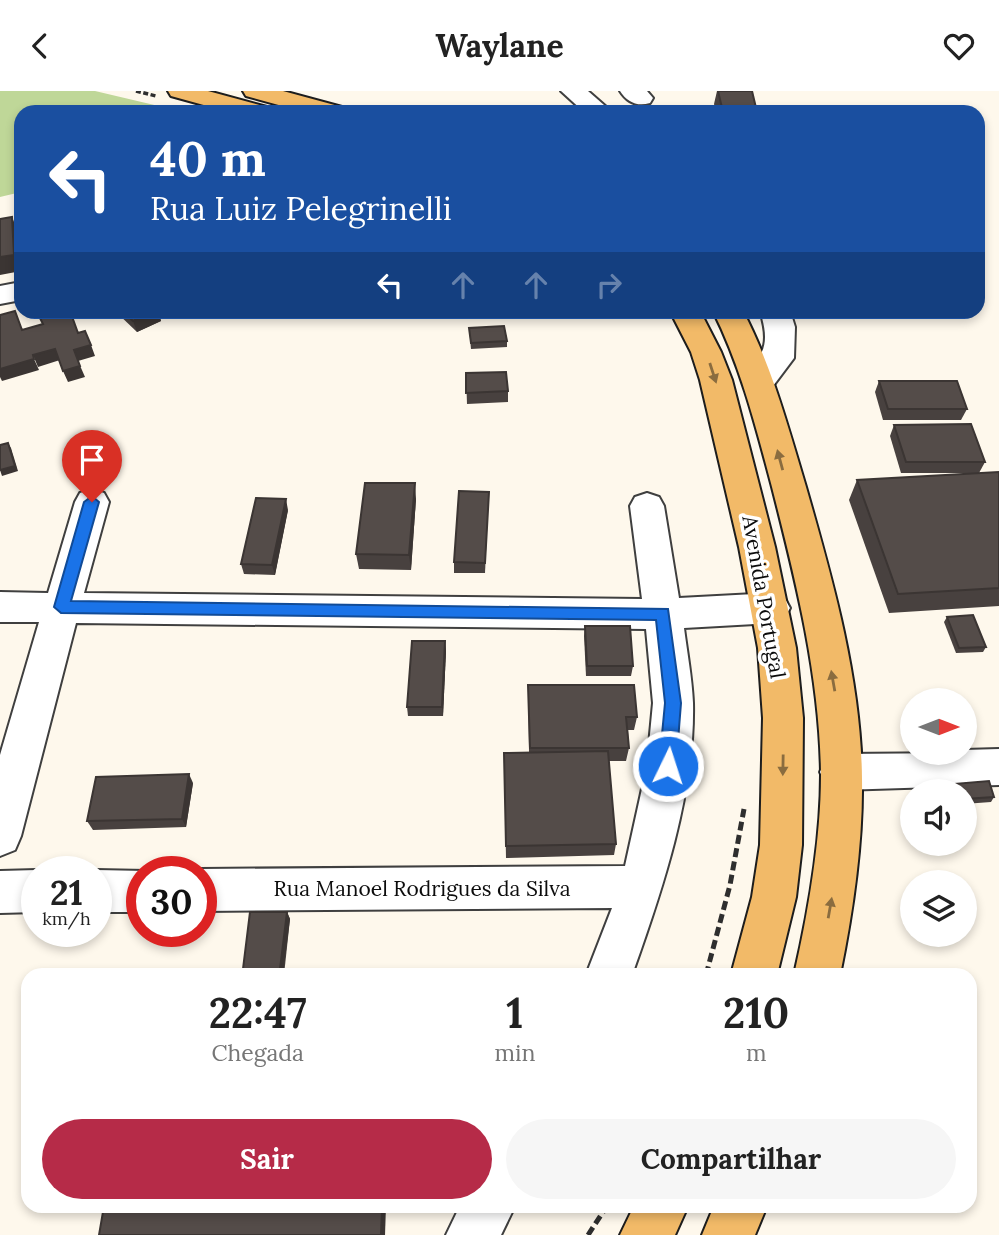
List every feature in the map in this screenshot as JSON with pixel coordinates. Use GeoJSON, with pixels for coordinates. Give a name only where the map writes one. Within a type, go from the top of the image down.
{"type":"FeatureCollection","features":[{"type":"Feature","properties":{"kind":"main road"},"geometry":{"type":"LineString","coordinates":[[180,91],[232,105]]}},
{"type":"Feature","properties":{"kind":"main road"},"geometry":{"type":"LineString","coordinates":[[255,91],[307,105]]}},
{"type":"Feature","properties":{"kind":"main road","name":"Avenida Portugal"},"geometry":{"type":"LineString","coordinates":[[689,319],[706,352],[716,380],[771,608],[783,718],[781,845],[774,897],[756,968]]}},
{"type":"Feature","properties":{"kind":"main road"},"geometry":{"type":"LineString","coordinates":[[731,319],[746,346],[760,382],[821,612],[835,693],[841,772],[833,891],[818,968]]}},
{"type":"Feature","properties":{"kind":"main road"},"geometry":{"type":"LineString","coordinates":[[646,1235],[658,1213]]}},
{"type":"Feature","properties":{"kind":"main road"},"geometry":{"type":"LineString","coordinates":[[728,1235],[738,1213]]}},
{"type":"Feature","properties":{"kind":"street"},"geometry":{"type":"LineString","coordinates":[[573,91],[590,105]]}},
{"type":"Feature","properties":{"kind":"street"},"geometry":{"type":"LineString","coordinates":[[760,382],[778,358],[780,327],[778,319]]}},
{"type":"Feature","properties":{"kind":"street"},"geometry":{"type":"LineString","coordinates":[[0,836],[92,502]]}},
{"type":"Feature","properties":{"kind":"street"},"geometry":{"type":"LineString","coordinates":[[612,968],[642,887],[668,766],[673,703],[647,506]]}},
{"type":"Feature","properties":{"kind":"street"},"geometry":{"type":"LineString","coordinates":[[0,607],[663,614],[771,608]]}},
{"type":"Feature","properties":{"kind":"street"},"geometry":{"type":"LineString","coordinates":[[841,772],[999,767]]}},
{"type":"Feature","properties":{"kind":"street","name":"Rua Manoel Rodrigues da Silva"},"geometry":{"type":"LineString","coordinates":[[217,890],[642,887]]}},
{"type":"Feature","properties":{"kind":"street"},"geometry":{"type":"LineString","coordinates":[[0,892],[21,891]]}},
{"type":"Feature","properties":{"kind":"street"},"geometry":{"type":"LineString","coordinates":[[472,1235],[485,1213]]}},
{"type":"Feature","properties":{"kind":"path"},"geometry":{"type":"LineString","coordinates":[[589,1235],[603,1213]]}},
{"type":"Feature","properties":{"kind":"green space"},"geometry":{"type":"Polygon","coordinates":[[[0,91],[95,91],[154,105],[14,105],[14,194],[0,197],[0,91]]]}},
{"type":"Feature","properties":{"kind":"building"},"geometry":{"type":"Polygon","coordinates":[[[718,91],[752,91],[755,105],[721,105],[718,91]]]}},
{"type":"Feature","properties":{"kind":"building"},"geometry":{"type":"Polygon","coordinates":[[[12,217],[14,255],[0,257],[0,219],[12,217]]]}},
{"type":"Feature","properties":{"kind":"building"},"geometry":{"type":"Polygon","coordinates":[[[14,311],[14,319],[18,319],[22,330],[43,324],[40,319],[73,319],[78,333],[85,331],[91,345],[74,350],[80,366],[63,371],[55,349],[33,355],[34,359],[0,369],[0,315],[14,311]]]}},
{"type":"Feature","properties":{"kind":"building"},"geometry":{"type":"Polygon","coordinates":[[[504,326],[507,341],[471,343],[469,328],[504,326]]]}},
{"type":"Feature","properties":{"kind":"building"},"geometry":{"type":"Polygon","coordinates":[[[506,372],[508,391],[466,393],[466,373],[506,372]]]}},
{"type":"Feature","properties":{"kind":"building"},"geometry":{"type":"Polygon","coordinates":[[[879,381],[957,381],[967,409],[888,409],[879,381]]]}},
{"type":"Feature","properties":{"kind":"building"},"geometry":{"type":"Polygon","coordinates":[[[971,424],[985,462],[906,462],[894,425],[971,424]]]}},
{"type":"Feature","properties":{"kind":"building"},"geometry":{"type":"Polygon","coordinates":[[[8,443],[15,466],[0,470],[0,445],[8,443]]]}},
{"type":"Feature","properties":{"kind":"building"},"geometry":{"type":"Polygon","coordinates":[[[999,472],[999,588],[898,594],[857,480],[999,472]]]}},
{"type":"Feature","properties":{"kind":"building"},"geometry":{"type":"Polygon","coordinates":[[[365,483],[415,483],[409,555],[356,554],[365,483]]]}},
{"type":"Feature","properties":{"kind":"building"},"geometry":{"type":"Polygon","coordinates":[[[459,491],[489,492],[485,563],[454,562],[459,491]]]}},
{"type":"Feature","properties":{"kind":"building"},"geometry":{"type":"Polygon","coordinates":[[[256,498],[286,499],[272,565],[241,564],[256,498]]]}},
{"type":"Feature","properties":{"kind":"building"},"geometry":{"type":"Polygon","coordinates":[[[973,615],[986,647],[959,648],[947,617],[973,615]]]}},
{"type":"Feature","properties":{"kind":"building"},"geometry":{"type":"Polygon","coordinates":[[[585,626],[630,626],[633,666],[587,666],[585,626]]]}},
{"type":"Feature","properties":{"kind":"building"},"geometry":{"type":"Polygon","coordinates":[[[412,641],[445,641],[442,707],[407,707],[412,641]]]}},
{"type":"Feature","properties":{"kind":"building"},"geometry":{"type":"Polygon","coordinates":[[[528,685],[634,685],[637,717],[626,717],[629,748],[530,748],[528,685]]]}},
{"type":"Feature","properties":{"kind":"building"},"geometry":{"type":"Polygon","coordinates":[[[608,751],[616,844],[506,846],[504,753],[608,751]]]}},
{"type":"Feature","properties":{"kind":"building"},"geometry":{"type":"Polygon","coordinates":[[[189,774],[182,819],[87,821],[96,777],[189,774]]]}},
{"type":"Feature","properties":{"kind":"building"},"geometry":{"type":"Polygon","coordinates":[[[989,781],[994,797],[977,798],[977,782],[989,781]]]}},
{"type":"Feature","properties":{"kind":"building"},"geometry":{"type":"Polygon","coordinates":[[[250,912],[287,912],[280,968],[243,968],[250,912]]]}},
{"type":"Feature","properties":{"kind":"building"},"geometry":{"type":"Polygon","coordinates":[[[103,1213],[382,1213],[381,1235],[99,1235],[103,1213]]]}},
{"type":"Feature","properties":{"kind":"route"},"geometry":{"type":"LineString","coordinates":[[92,502],[61,607],[663,614],[673,703],[668,766]]}}]}
